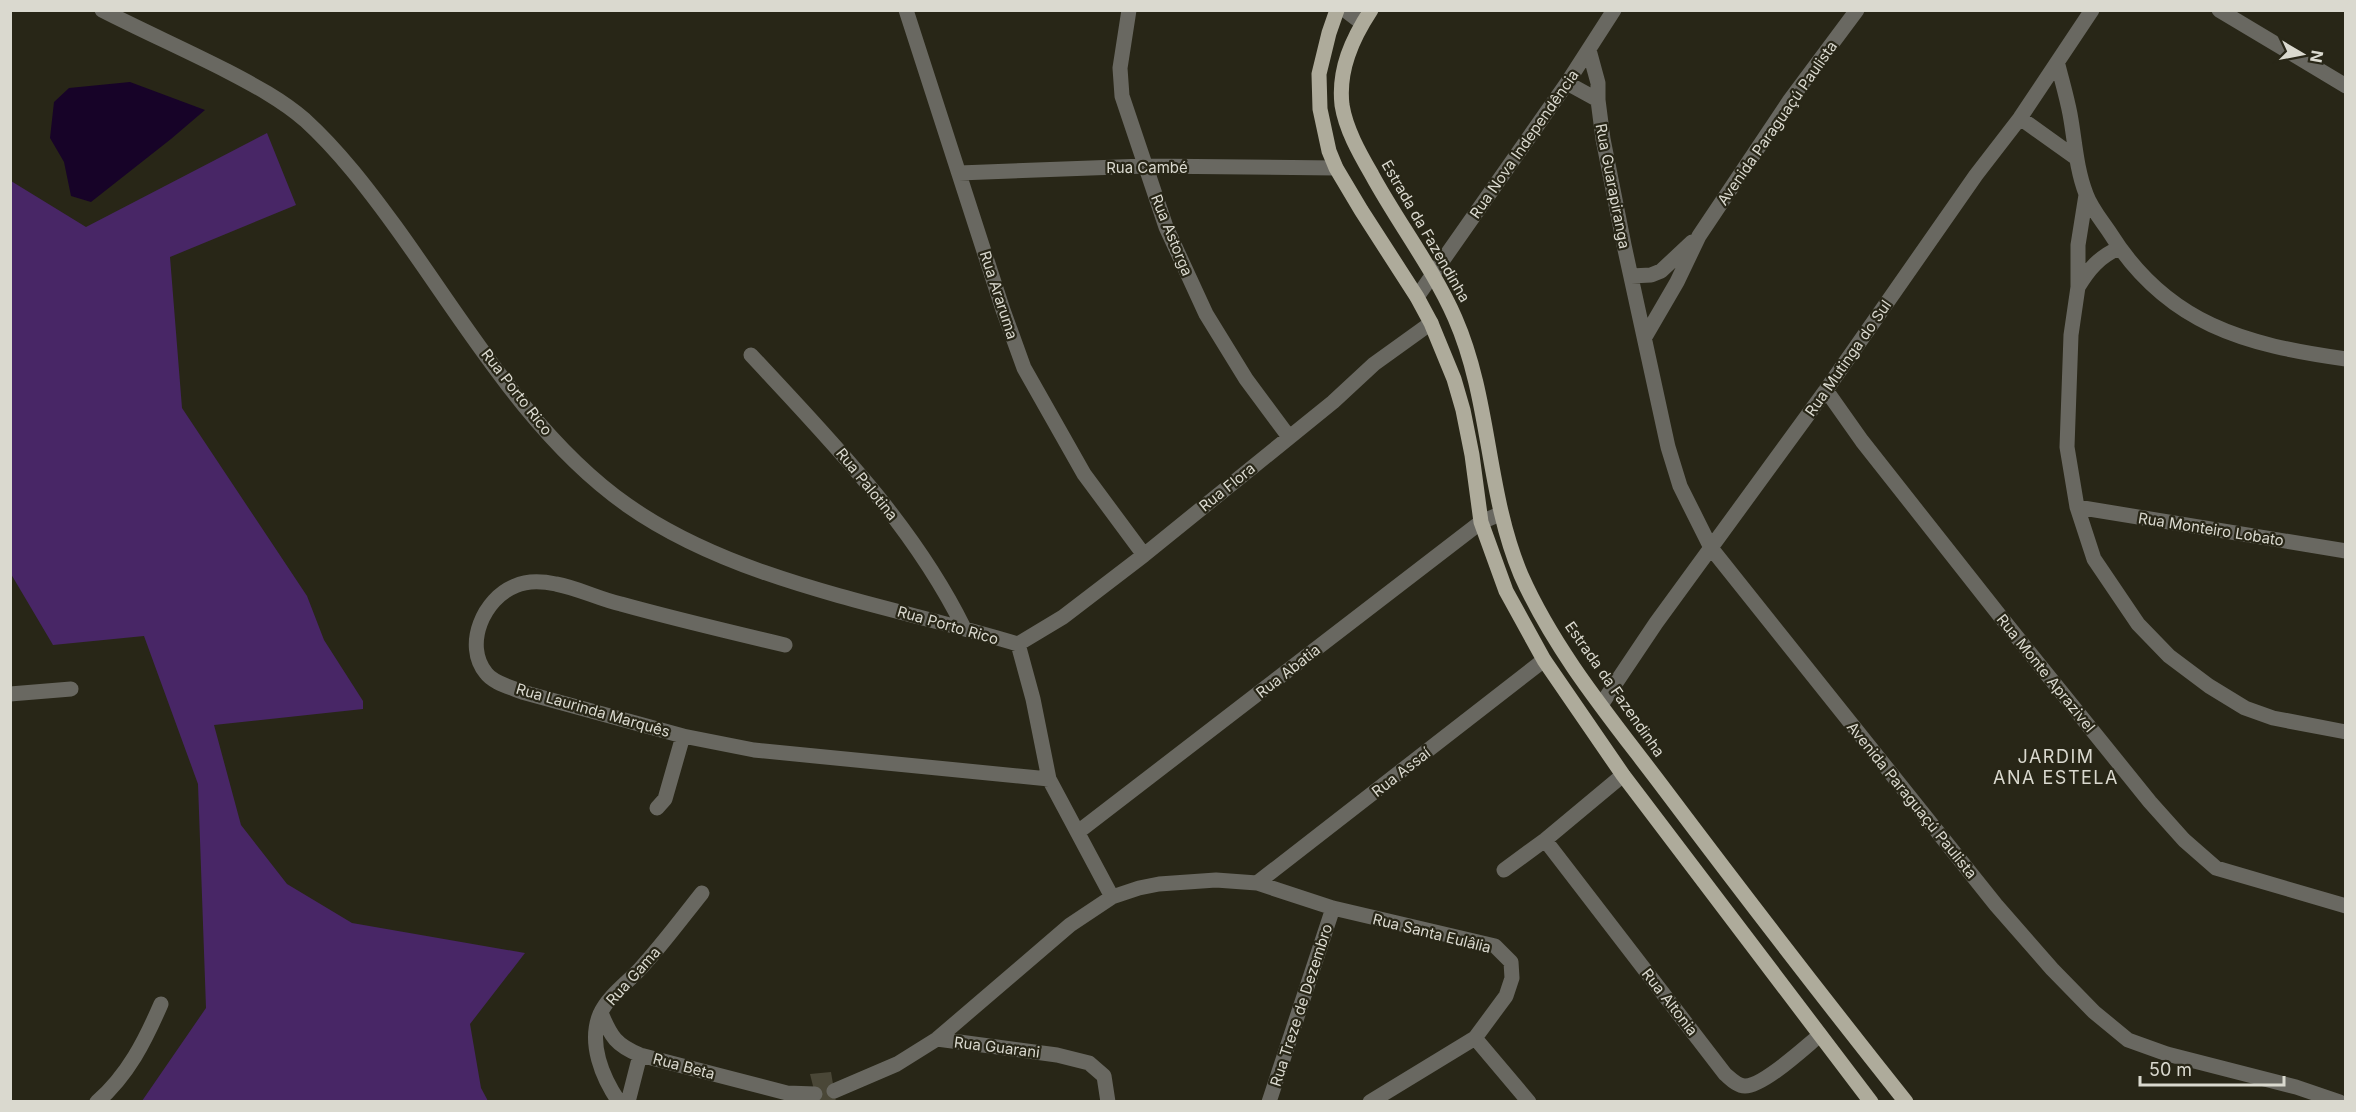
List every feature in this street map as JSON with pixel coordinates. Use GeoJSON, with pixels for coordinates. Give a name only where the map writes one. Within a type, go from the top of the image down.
{"type":"FeatureCollection","features":[{"type":"Feature","properties":{"kind":"main road"},"geometry":{"type":"LineString","coordinates":[[1337,10],[1319,74],[1323,131],[1336,168],[1431,323],[1454,379],[1463,410],[1481,522],[1506,591],[1544,660],[1623,776],[1871,1101]]}},
{"type":"Feature","properties":{"kind":"main road","name":"Estrada da Fazendinha"},"geometry":{"type":"LineString","coordinates":[[1367,17],[1353,39],[1345,64],[1342,105],[1361,156],[1433,277],[1454,317],[1479,388],[1500,514],[1522,575],[1540,612],[1566,655],[1601,705],[1777,938],[1906,1101]]}},
{"type":"Feature","properties":{"kind":"street","name":"Rua Porto Rico"},"geometry":{"type":"LineString","coordinates":[[102,10],[267,92],[304,120],[338,154],[370,192],[480,346],[538,421],[590,476],[627,505],[670,532],[762,571],[839,595],[1018,644]]}},
{"type":"Feature","properties":{"kind":"street","name":"Rua Araruma"},"geometry":{"type":"LineString","coordinates":[[906,10],[1024,368],[1084,474],[1144,555]]}},
{"type":"Feature","properties":{"kind":"street","name":"Rua Astorga"},"geometry":{"type":"LineString","coordinates":[[1129,10],[1120,68],[1122,96],[1166,227],[1206,314],[1246,379],[1289,437]]}},
{"type":"Feature","properties":{"kind":"street"},"geometry":{"type":"LineString","coordinates":[[1345,10],[1367,17]]}},
{"type":"Feature","properties":{"kind":"street","name":"Rua Nova Independência"},"geometry":{"type":"LineString","coordinates":[[1417,297],[1567,83],[1614,10]]}},
{"type":"Feature","properties":{"kind":"street","name":"Avenida Paraguaçú Paulista"},"geometry":{"type":"LineString","coordinates":[[1857,10],[1790,100],[1699,236],[1677,282],[1643,330],[1668,447],[1680,486],[1711,548],[1996,905],[2052,969],[2094,1012],[2128,1040],[2340,1101]]}},
{"type":"Feature","properties":{"kind":"street","name":"Rua Mutinga do Sul"},"geometry":{"type":"LineString","coordinates":[[1601,705],[1656,622],[1826,390],[1976,175],[2058,65],[2092,10]]}},
{"type":"Feature","properties":{"kind":"street"},"geometry":{"type":"LineString","coordinates":[[2219,10],[2237,15],[2308,66],[2346,86]]}},
{"type":"Feature","properties":{"kind":"street","name":"Rua Guarapiranga"},"geometry":{"type":"LineString","coordinates":[[1589,50],[1598,83],[1603,139],[1643,330]]}},
{"type":"Feature","properties":{"kind":"street"},"geometry":{"type":"LineString","coordinates":[[2058,65],[2070,114],[2076,158],[2086,195],[2119,248],[2153,286],[2193,317],[2229,334],[2273,346],[2346,359]]}},
{"type":"Feature","properties":{"kind":"street"},"geometry":{"type":"LineString","coordinates":[[1567,83],[1598,100]]}},
{"type":"Feature","properties":{"kind":"street"},"geometry":{"type":"LineString","coordinates":[[2020,118],[2076,158]]}},
{"type":"Feature","properties":{"kind":"street","name":"Rua Cambé"},"geometry":{"type":"LineString","coordinates":[[959,173],[1145,166],[1336,168]]}},
{"type":"Feature","properties":{"kind":"street"},"geometry":{"type":"LineString","coordinates":[[2086,195],[2078,245],[2078,287],[2071,335],[2067,447],[2077,507],[2094,559],[2138,624],[2169,656],[2209,686],[2245,708],[2273,718],[2346,732]]}},
{"type":"Feature","properties":{"kind":"street","name":"Avenida Paraguaçú Paulista"},"geometry":{"type":"LineString","coordinates":[[1631,276],[1651,275],[1661,271],[1699,236]]}},
{"type":"Feature","properties":{"kind":"street"},"geometry":{"type":"LineString","coordinates":[[2078,287],[2092,265],[2119,248]]}},
{"type":"Feature","properties":{"kind":"street","name":"Rua Flora"},"geometry":{"type":"LineString","coordinates":[[1018,644],[1063,617],[1144,555],[1333,402],[1374,364],[1431,323]]}},
{"type":"Feature","properties":{"kind":"street","name":"Rua Palotina"},"geometry":{"type":"LineString","coordinates":[[751,355],[846,457],[894,516],[931,568],[964,628]]}},
{"type":"Feature","properties":{"kind":"street","name":"Rua Monte Aprazivel"},"geometry":{"type":"LineString","coordinates":[[1826,390],[1862,441],[2000,616],[2150,802],[2184,840],[2216,868],[2346,906]]}},
{"type":"Feature","properties":{"kind":"street","name":"Rua Monteiro Lobato"},"geometry":{"type":"LineString","coordinates":[[2077,507],[2346,551]]}},
{"type":"Feature","properties":{"kind":"street","name":"Rua Abatia"},"geometry":{"type":"LineString","coordinates":[[1078,832],[1481,522],[1500,514]]}},
{"type":"Feature","properties":{"kind":"street","name":"Rua Laurinda Marquês"},"geometry":{"type":"LineString","coordinates":[[785,645],[637,609],[558,584],[536,581],[515,585],[500,595],[487,610],[477,639],[480,666],[487,676],[522,692],[683,736],[754,750],[1049,779]]}},
{"type":"Feature","properties":{"kind":"street"},"geometry":{"type":"LineString","coordinates":[[1018,644],[1031,689],[1049,779],[1113,897]]}},
{"type":"Feature","properties":{"kind":"street","name":"Rua Assaí"},"geometry":{"type":"LineString","coordinates":[[1257,883],[1544,660]]}},
{"type":"Feature","properties":{"kind":"street"},"geometry":{"type":"LineString","coordinates":[[10,694],[71,689]]}},
{"type":"Feature","properties":{"kind":"street"},"geometry":{"type":"LineString","coordinates":[[657,808],[665,799],[683,736]]}},
{"type":"Feature","properties":{"kind":"street"},"geometry":{"type":"LineString","coordinates":[[1504,870],[1545,840],[1623,776]]}},
{"type":"Feature","properties":{"kind":"street","name":"Rua Altonia"},"geometry":{"type":"LineString","coordinates":[[1545,840],[1725,1074],[1736,1083],[1745,1086],[1759,1081],[1782,1067],[1820,1035]]}},
{"type":"Feature","properties":{"kind":"street","name":"Rua Santa Eulâlia"},"geometry":{"type":"LineString","coordinates":[[937,1040],[1070,925],[1113,897],[1159,884],[1216,880],[1257,883],[1333,908],[1495,946],[1511,962],[1512,978],[1506,996],[1475,1038],[1370,1101]]}},
{"type":"Feature","properties":{"kind":"street","name":"Rua Gama"},"geometry":{"type":"LineString","coordinates":[[618,1101],[605,1077],[595,1039],[601,1013],[641,969],[702,893]]}},
{"type":"Feature","properties":{"kind":"street","name":"Rua Treze de Dezembro"},"geometry":{"type":"LineString","coordinates":[[1269,1101],[1333,908]]}},
{"type":"Feature","properties":{"kind":"street"},"geometry":{"type":"LineString","coordinates":[[97,1101],[124,1074],[146,1039],[161,1004]]}},
{"type":"Feature","properties":{"kind":"street","name":"Rua Beta"},"geometry":{"type":"LineString","coordinates":[[601,1013],[609,1033],[622,1047],[786,1097]]}},
{"type":"Feature","properties":{"kind":"street"},"geometry":{"type":"LineString","coordinates":[[1475,1038],[1529,1101]]}},
{"type":"Feature","properties":{"kind":"street","name":"Rua Guarani"},"geometry":{"type":"LineString","coordinates":[[834,1091],[897,1064],[937,1040],[1057,1055],[1089,1063],[1104,1076],[1108,1101]]}},
{"type":"Feature","properties":{"kind":"street"},"geometry":{"type":"LineString","coordinates":[[628,1101],[640,1054]]}},
{"type":"Feature","properties":{"kind":"street"},"geometry":{"type":"LineString","coordinates":[[786,1097],[815,1094]]}},
{"type":"Feature","properties":{"kind":"shaded area"},"geometry":{"type":"Polygon","coordinates":[[[130,82],[205,110],[91,202],[71,196],[64,162],[50,138],[54,102],[69,88],[130,82]]]}},
{"type":"Feature","properties":{"kind":"shaded area"},"geometry":{"type":"Polygon","coordinates":[[[267,133],[296,205],[170,257],[182,408],[307,596],[324,640],[363,701],[363,709],[214,725],[241,825],[287,884],[352,923],[525,953],[470,1024],[481,1088],[488,1101],[142,1101],[206,1008],[198,784],[144,636],[53,645],[11,574],[11,181],[86,227],[267,133]]]}},
{"type":"Feature","properties":{"kind":"building"},"geometry":{"type":"Polygon","coordinates":[[[831,1072],[836,1102],[817,1102],[810,1074],[831,1072]]]}},
{"type":"Feature","properties":{"kind":"district","name":"JARDIM ANA ESTELA"},"geometry":{"type":"Point","coordinates":[2056,766]}}]}
